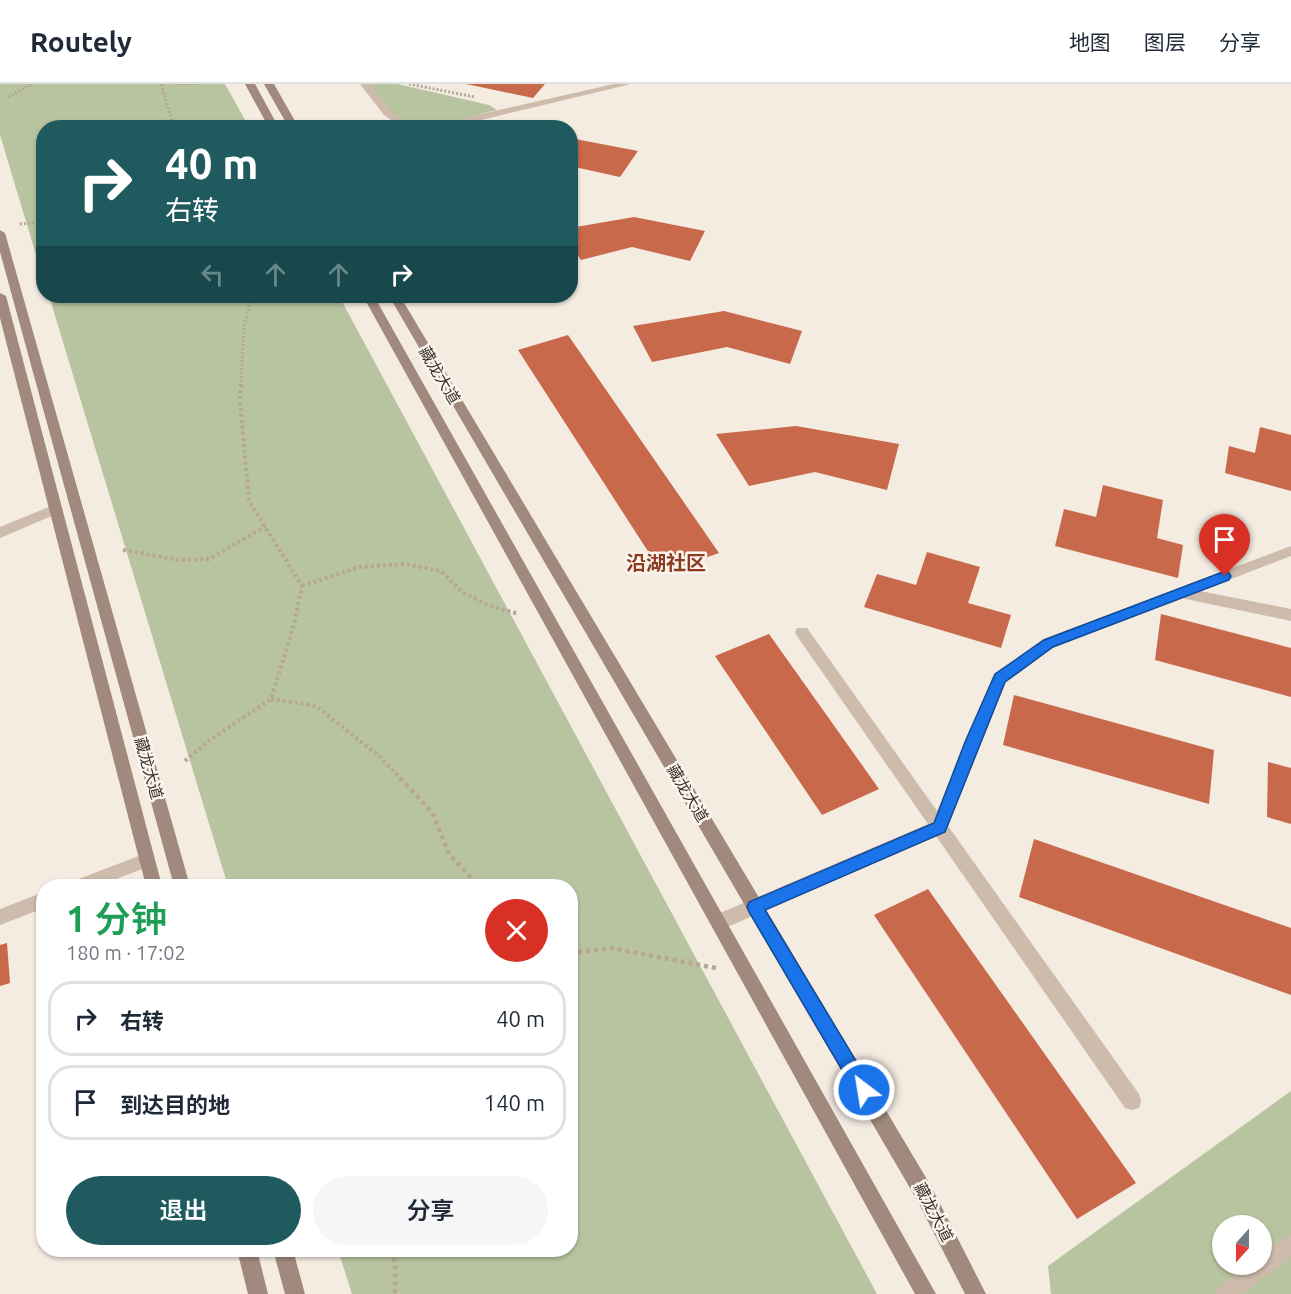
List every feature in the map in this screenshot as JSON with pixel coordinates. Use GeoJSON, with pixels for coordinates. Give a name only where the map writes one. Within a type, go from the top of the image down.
{"type":"FeatureCollection","features":[{"type":"Feature","properties":{"kind":"main road"},"geometry":{"type":"LineString","coordinates":[[250,84],[270,120]]}},
{"type":"Feature","properties":{"kind":"main road"},"geometry":{"type":"LineString","coordinates":[[268,84],[289,120]]}},
{"type":"Feature","properties":{"kind":"main road","name":"藏龙大道"},"geometry":{"type":"LineString","coordinates":[[0,233],[180,879]]}},
{"type":"Feature","properties":{"kind":"main road","name":"藏龙大道"},"geometry":{"type":"LineString","coordinates":[[0,296],[152,879]]}},
{"type":"Feature","properties":{"kind":"main road","name":"藏龙大道"},"geometry":{"type":"LineString","coordinates":[[372,303],[926,1294]]}},
{"type":"Feature","properties":{"kind":"main road","name":"藏龙大道"},"geometry":{"type":"LineString","coordinates":[[398,303],[924,1192],[976,1294]]}},
{"type":"Feature","properties":{"kind":"main road"},"geometry":{"type":"LineString","coordinates":[[249,1257],[258,1294]]}},
{"type":"Feature","properties":{"kind":"main road"},"geometry":{"type":"LineString","coordinates":[[285,1257],[295,1294]]}},
{"type":"Feature","properties":{"kind":"street"},"geometry":{"type":"LineString","coordinates":[[365,84],[394,120]]}},
{"type":"Feature","properties":{"kind":"street"},"geometry":{"type":"LineString","coordinates":[[468,120],[626,84]]}},
{"type":"Feature","properties":{"kind":"street"},"geometry":{"type":"LineString","coordinates":[[0,533],[56,509]]}},
{"type":"Feature","properties":{"kind":"street"},"geometry":{"type":"LineString","coordinates":[[719,922],[939,827],[1000,678],[1048,644],[1291,551]]}},
{"type":"Feature","properties":{"kind":"street"},"geometry":{"type":"LineString","coordinates":[[1180,593],[1240,603],[1291,615]]}},
{"type":"Feature","properties":{"kind":"street"},"geometry":{"type":"LineString","coordinates":[[802,632],[1132,1101]]}},
{"type":"Feature","properties":{"kind":"street"},"geometry":{"type":"LineString","coordinates":[[97,879],[147,860]]}},
{"type":"Feature","properties":{"kind":"street"},"geometry":{"type":"LineString","coordinates":[[0,917],[36,903]]}},
{"type":"Feature","properties":{"kind":"street"},"geometry":{"type":"LineString","coordinates":[[1225,1294],[1291,1244]]}},
{"type":"Feature","properties":{"kind":"path"},"geometry":{"type":"LineString","coordinates":[[8,97],[33,84]]}},
{"type":"Feature","properties":{"kind":"path"},"geometry":{"type":"LineString","coordinates":[[161,84],[172,120]]}},
{"type":"Feature","properties":{"kind":"path"},"geometry":{"type":"LineString","coordinates":[[177,84],[197,84]]}},
{"type":"Feature","properties":{"kind":"path"},"geometry":{"type":"LineString","coordinates":[[409,84],[500,102],[511,110]]}},
{"type":"Feature","properties":{"kind":"path"},"geometry":{"type":"LineString","coordinates":[[20,224],[36,223]]}},
{"type":"Feature","properties":{"kind":"path"},"geometry":{"type":"LineString","coordinates":[[185,761],[210,740],[271,699],[294,624],[302,586],[249,501],[240,401],[244,325],[250,303]]}},
{"type":"Feature","properties":{"kind":"path"},"geometry":{"type":"LineString","coordinates":[[123,550],[179,560],[209,559],[266,526]]}},
{"type":"Feature","properties":{"kind":"path"},"geometry":{"type":"LineString","coordinates":[[302,586],[359,567],[405,564],[441,571],[462,592],[490,606],[528,616]]}},
{"type":"Feature","properties":{"kind":"path"},"geometry":{"type":"LineString","coordinates":[[271,699],[316,706],[379,756],[432,812],[449,854],[470,879]]}},
{"type":"Feature","properties":{"kind":"path"},"geometry":{"type":"LineString","coordinates":[[578,952],[611,948],[712,969],[740,960]]}},
{"type":"Feature","properties":{"kind":"path"},"geometry":{"type":"LineString","coordinates":[[393,1257],[395,1294]]}},
{"type":"Feature","properties":{"kind":"green space"},"geometry":{"type":"Polygon","coordinates":[[[0,84],[225,84],[245,120],[36,120],[36,255],[0,135],[0,84]]]}},
{"type":"Feature","properties":{"kind":"green space"},"geometry":{"type":"Polygon","coordinates":[[[369,84],[398,84],[489,105],[497,110],[460,120],[403,120],[392,114],[369,84]]]}},
{"type":"Feature","properties":{"kind":"green space"},"geometry":{"type":"Polygon","coordinates":[[[51,303],[343,303],[877,1294],[352,1294],[340,1257],[578,1257],[578,879],[226,879],[51,303]]]}},
{"type":"Feature","properties":{"kind":"green space"},"geometry":{"type":"Polygon","coordinates":[[[1291,1091],[1291,1294],[1051,1294],[1048,1266],[1291,1091]]]}},
{"type":"Feature","properties":{"kind":"building"},"geometry":{"type":"Polygon","coordinates":[[[466,84],[545,84],[533,98],[466,84]]]}},
{"type":"Feature","properties":{"kind":"building"},"geometry":{"type":"Polygon","coordinates":[[[578,140],[638,151],[620,177],[578,168],[578,140]]]}},
{"type":"Feature","properties":{"kind":"building"},"geometry":{"type":"Polygon","coordinates":[[[634,217],[705,231],[690,261],[632,247],[581,260],[578,256],[578,227],[634,217]]]}},
{"type":"Feature","properties":{"kind":"building"},"geometry":{"type":"Polygon","coordinates":[[[724,311],[802,331],[790,364],[727,347],[652,362],[633,326],[724,311]]]}},
{"type":"Feature","properties":{"kind":"building"},"geometry":{"type":"Polygon","coordinates":[[[568,335],[719,553],[662,573],[518,350],[568,335]]]}},
{"type":"Feature","properties":{"kind":"building"},"geometry":{"type":"Polygon","coordinates":[[[796,426],[899,444],[887,490],[815,472],[749,486],[716,434],[796,426]]]}},
{"type":"Feature","properties":{"kind":"building"},"geometry":{"type":"Polygon","coordinates":[[[1260,427],[1291,435],[1291,491],[1225,473],[1229,446],[1255,453],[1260,427]]]}},
{"type":"Feature","properties":{"kind":"building"},"geometry":{"type":"Polygon","coordinates":[[[1103,485],[1163,500],[1157,538],[1183,545],[1178,578],[1055,546],[1064,509],[1096,517],[1103,485]]]}},
{"type":"Feature","properties":{"kind":"building"},"geometry":{"type":"Polygon","coordinates":[[[927,552],[980,567],[968,603],[1011,615],[1001,648],[864,607],[877,574],[916,585],[927,552]]]}},
{"type":"Feature","properties":{"kind":"building"},"geometry":{"type":"Polygon","coordinates":[[[1161,614],[1291,648],[1291,697],[1155,660],[1161,614]]]}},
{"type":"Feature","properties":{"kind":"building"},"geometry":{"type":"Polygon","coordinates":[[[769,634],[879,789],[822,815],[715,656],[769,634]]]}},
{"type":"Feature","properties":{"kind":"building"},"geometry":{"type":"Polygon","coordinates":[[[1014,695],[1214,750],[1209,804],[1003,745],[1014,695]]]}},
{"type":"Feature","properties":{"kind":"building"},"geometry":{"type":"Polygon","coordinates":[[[1268,762],[1291,768],[1291,824],[1267,817],[1268,762]]]}},
{"type":"Feature","properties":{"kind":"building"},"geometry":{"type":"Polygon","coordinates":[[[1034,839],[1291,928],[1291,995],[1019,897],[1034,839]]]}},
{"type":"Feature","properties":{"kind":"building"},"geometry":{"type":"Polygon","coordinates":[[[928,889],[1136,1183],[1077,1219],[874,915],[928,889]]]}},
{"type":"Feature","properties":{"kind":"building"},"geometry":{"type":"Polygon","coordinates":[[[7,943],[10,983],[0,986],[0,945],[7,943]]]}},
{"type":"Feature","properties":{"kind":"district","name":"沿湖社区"},"geometry":{"type":"Point","coordinates":[666,562]}},
{"type":"Feature","properties":{"kind":"route"},"geometry":{"type":"LineString","coordinates":[[864,1090],[755,907],[939,827],[1000,678],[1048,644],[1225,576]]}}]}
